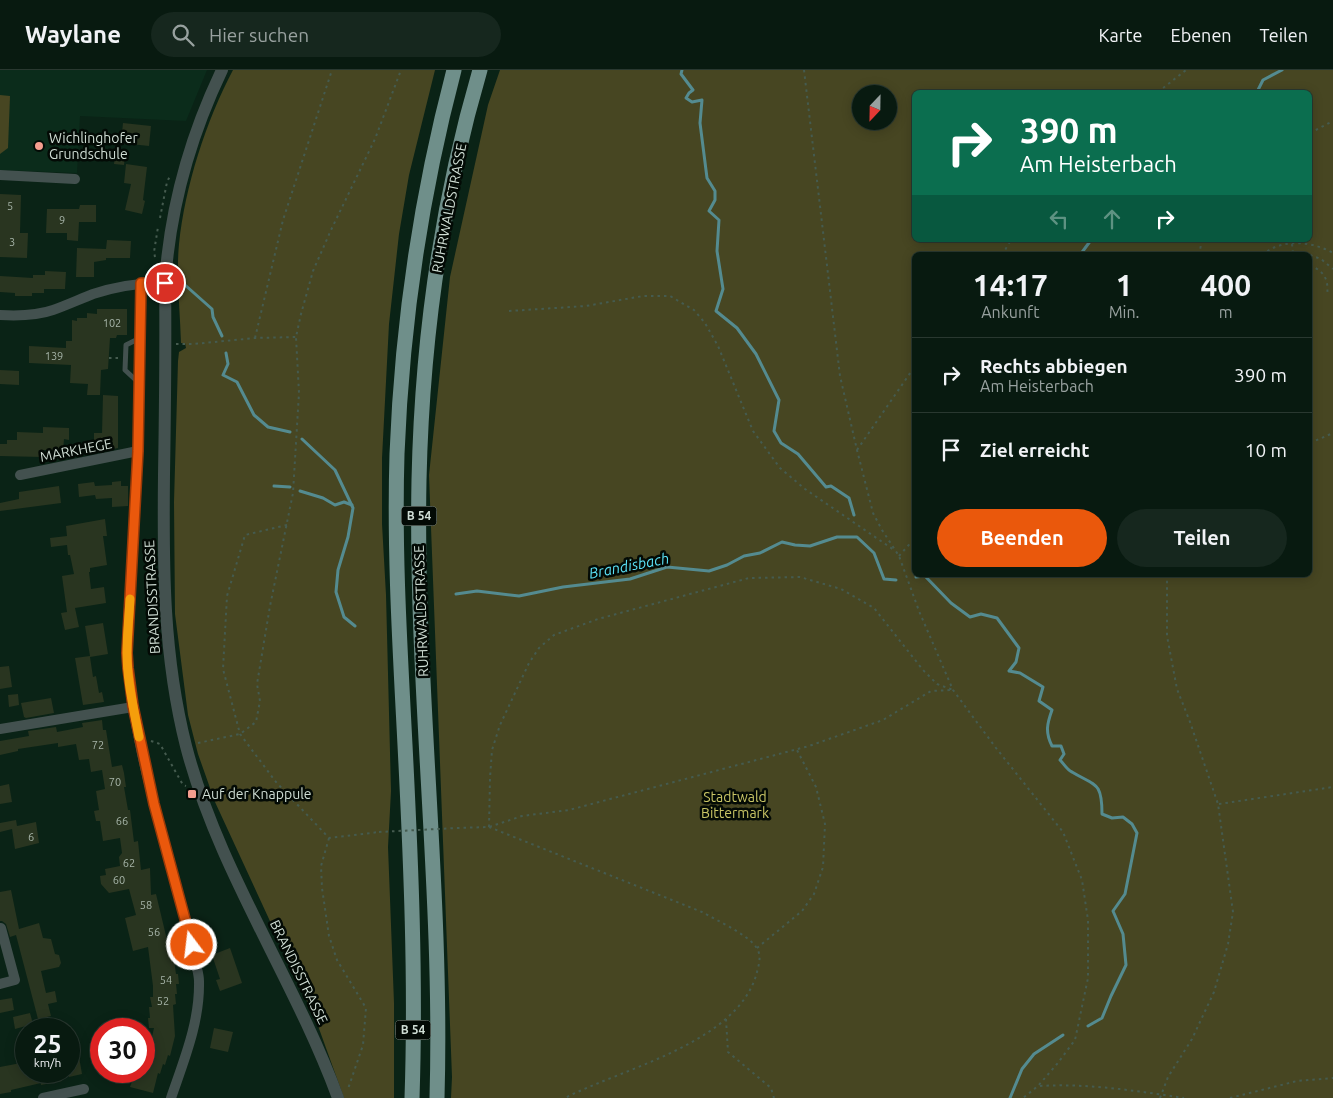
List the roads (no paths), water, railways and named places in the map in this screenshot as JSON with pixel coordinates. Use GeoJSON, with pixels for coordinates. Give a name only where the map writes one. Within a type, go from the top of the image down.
{"type":"FeatureCollection","features":[{"type":"Feature","properties":{"kind":"highway","name":"B 54"},"geometry":{"type":"LineString","coordinates":[[412,1098],[413,962],[399,637],[397,456],[406,335],[417,246],[432,160],[454,70]]}},
{"type":"Feature","properties":{"kind":"highway","name":"RUHRWALDSTRASSE"},"geometry":{"type":"LineString","coordinates":[[437,1098],[437,966],[419,559],[419,479],[425,373],[435,279],[452,181],[480,70]]}},
{"type":"Feature","properties":{"kind":"street","name":"BRANDISSTRASSE"},"geometry":{"type":"LineString","coordinates":[[222,70],[203,115],[182,177],[172,219],[165,282],[163,553],[166,632],[177,705],[186,746],[200,792],[212,824],[241,888],[308,1024],[338,1098]]}},
{"type":"Feature","properties":{"kind":"street"},"geometry":{"type":"LineString","coordinates":[[0,176],[75,178]]}},
{"type":"Feature","properties":{"kind":"street"},"geometry":{"type":"LineString","coordinates":[[0,315],[32,315],[52,310],[92,294],[114,288],[141,283],[165,282]]}},
{"type":"Feature","properties":{"kind":"street"},"geometry":{"type":"LineString","coordinates":[[141,283],[138,451],[127,653],[133,706],[140,741],[154,804],[192,945],[199,980],[197,1015],[171,1098]]}},
{"type":"Feature","properties":{"kind":"street","name":"MARKHEGE"},"geometry":{"type":"LineString","coordinates":[[20,475],[138,451]]}},
{"type":"Feature","properties":{"kind":"street"},"geometry":{"type":"LineString","coordinates":[[0,729],[133,706]]}},
{"type":"Feature","properties":{"kind":"street"},"geometry":{"type":"LineString","coordinates":[[0,984],[15,980],[1,928]]}},
{"type":"Feature","properties":{"kind":"street"},"geometry":{"type":"LineString","coordinates":[[43,1098],[84,1089]]}},
{"type":"Feature","properties":{"kind":"waterway"},"geometry":{"type":"LineString","coordinates":[[682,70],[681,74],[693,90],[686,98],[692,102],[702,100],[700,123],[707,178],[715,191],[715,200],[709,211],[719,220],[717,251],[723,289],[716,311],[737,328],[756,354],[779,400],[774,431],[781,443],[798,454],[826,487],[831,486],[849,498],[854,515]]}},
{"type":"Feature","properties":{"kind":"waterway"},"geometry":{"type":"LineString","coordinates":[[1258,90],[1263,80],[1282,70]]}},
{"type":"Feature","properties":{"kind":"waterway"},"geometry":{"type":"LineString","coordinates":[[1082,252],[1090,242]]}},
{"type":"Feature","properties":{"kind":"waterway"},"geometry":{"type":"LineString","coordinates":[[185,285],[212,309],[213,317],[222,336]]}},
{"type":"Feature","properties":{"kind":"waterway"},"geometry":{"type":"LineString","coordinates":[[226,353],[228,364],[223,375],[237,382],[254,415],[268,427],[290,432]]}},
{"type":"Feature","properties":{"kind":"waterway","name":"Brandisbach"},"geometry":{"type":"LineString","coordinates":[[302,439],[335,470],[353,508],[348,537],[338,570],[336,592],[344,617],[355,626]]}},
{"type":"Feature","properties":{"kind":"waterway"},"geometry":{"type":"LineString","coordinates":[[274,486],[290,487]]}},
{"type":"Feature","properties":{"kind":"waterway"},"geometry":{"type":"LineString","coordinates":[[300,491],[323,498],[335,505],[344,502],[352,505]]}},
{"type":"Feature","properties":{"kind":"waterway","name":"Brandisbach"},"geometry":{"type":"LineString","coordinates":[[456,594],[477,591],[519,596],[563,587],[630,579],[667,567],[709,571],[727,565],[744,556],[760,553],[782,542],[810,546],[837,537],[857,537],[874,553],[884,579],[896,580]]}},
{"type":"Feature","properties":{"kind":"waterway"},"geometry":{"type":"LineString","coordinates":[[926,577],[951,603],[970,617],[981,614],[997,618],[1019,648],[1016,662],[1009,671],[1020,673],[1043,687],[1039,701],[1052,710],[1048,732],[1052,746],[1061,746],[1064,754],[1060,760],[1070,771],[1096,786],[1101,795],[1102,814],[1112,818],[1123,817],[1132,824],[1137,833],[1125,894],[1113,911],[1123,934],[1126,965],[1102,1018],[1088,1026]]}},
{"type":"Feature","properties":{"kind":"waterway"},"geometry":{"type":"LineString","coordinates":[[1010,1098],[1022,1069],[1034,1054],[1063,1035]]}},
{"type":"Feature","properties":{"kind":"place","name":"Wichlinghofer Grundschule"},"geometry":{"type":"Point","coordinates":[39,146]}},
{"type":"Feature","properties":{"kind":"place","name":"Auf der Knappule"},"geometry":{"type":"Point","coordinates":[192,794]}},
{"type":"Feature","properties":{"kind":"park label","name":"Stadtwald Bittermark"},"geometry":{"type":"Point","coordinates":[735,806]}}]}
